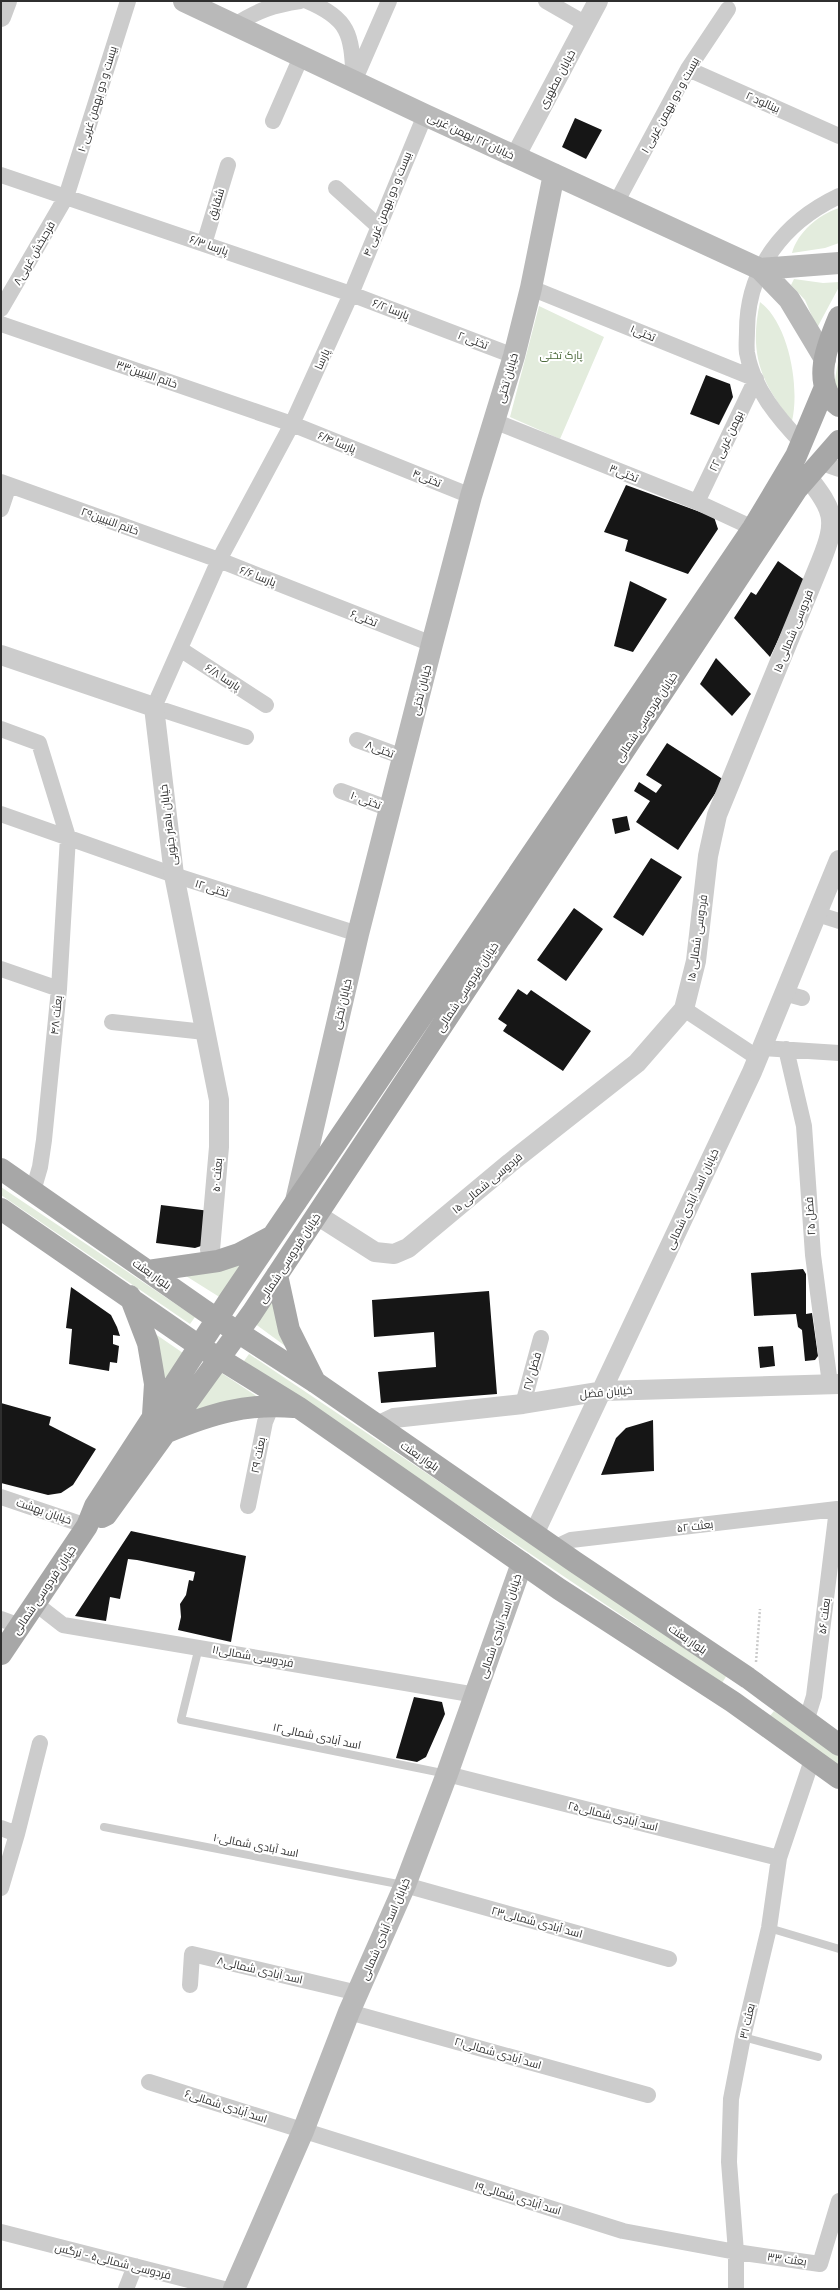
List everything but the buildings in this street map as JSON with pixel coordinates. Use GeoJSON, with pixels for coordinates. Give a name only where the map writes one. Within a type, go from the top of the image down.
{"type":"FeatureCollection","features":[{"type":"Feature","properties":{"kind":"main road","name":"خیابان ۲۲ بهمن غربی"},"geometry":{"type":"LineString","coordinates":[[186,2],[616,204],[760,269],[789,299],[824,359]]}},
{"type":"Feature","properties":{"kind":"main road","name":"خیابان تختی"},"geometry":{"type":"LineString","coordinates":[[294,1207],[358,934],[432,644],[471,496],[514,356],[531,288],[554,174]]}},
{"type":"Feature","properties":{"kind":"main road","name":"خیابان ۲۲ بهمن غربی"},"geometry":{"type":"LineString","coordinates":[[760,269],[839,263]]}},
{"type":"Feature","properties":{"kind":"main road"},"geometry":{"type":"LineString","coordinates":[[839,317],[824,359],[823,372],[825,387],[835,403],[839,406]]}},
{"type":"Feature","properties":{"kind":"main road","name":"خیابان فردوسی شمالی"},"geometry":{"type":"LineString","coordinates":[[1,1654],[11,1623],[36,1604],[87,1526],[106,1515],[160,1424],[199,1346],[753,528],[777,490],[802,443],[825,387]]}},
{"type":"Feature","properties":{"kind":"main road","name":"خیابان فردوسی شمالی"},"geometry":{"type":"LineString","coordinates":[[160,1424],[219,1359],[277,1276],[822,469],[839,441]]}},
{"type":"Feature","properties":{"kind":"main road","name":"بلوار بعثت"},"geometry":{"type":"LineString","coordinates":[[1,1169],[218,1319],[315,1382],[554,1548],[748,1678],[839,1745]]}},
{"type":"Feature","properties":{"kind":"main road"},"geometry":{"type":"LineString","coordinates":[[1,1209],[130,1296],[199,1346],[298,1407],[522,1563],[733,1702],[839,1778]]}},
{"type":"Feature","properties":{"kind":"main road"},"geometry":{"type":"LineString","coordinates":[[148,1271],[218,1261],[239,1254],[274,1236]]}},
{"type":"Feature","properties":{"kind":"main road"},"geometry":{"type":"LineString","coordinates":[[277,1276],[289,1330],[315,1382]]}},
{"type":"Feature","properties":{"kind":"main road"},"geometry":{"type":"LineString","coordinates":[[130,1296],[148,1343],[160,1424],[205,1417],[245,1407],[272,1405],[298,1407]]}},
{"type":"Feature","properties":{"kind":"main road"},"geometry":{"type":"LineString","coordinates":[[351,1444],[372,1422]]}},
{"type":"Feature","properties":{"kind":"main road","name":"خیابان اسد آبادی شمالی"},"geometry":{"type":"LineString","coordinates":[[234,2289],[303,2131],[353,2002],[404,1885],[476,1695],[522,1563]]}},
{"type":"Feature","properties":{"kind":"main road"},"geometry":{"type":"LineString","coordinates":[[733,1702],[748,1678]]}},
{"type":"Feature","properties":{"kind":"street"},"geometry":{"type":"LineString","coordinates":[[1,17],[6,1]]}},
{"type":"Feature","properties":{"kind":"street","name":"بیست و دو بهمن غربی ۱۰"},"geometry":{"type":"LineString","coordinates":[[66,197],[128,1]]}},
{"type":"Feature","properties":{"kind":"street"},"geometry":{"type":"LineString","coordinates":[[235,25],[250,15],[274,4],[300,1]]}},
{"type":"Feature","properties":{"kind":"street"},"geometry":{"type":"LineString","coordinates":[[307,1],[330,10],[347,29],[354,81]]}},
{"type":"Feature","properties":{"kind":"street"},"geometry":{"type":"LineString","coordinates":[[354,81],[389,1]]}},
{"type":"Feature","properties":{"kind":"street"},"geometry":{"type":"LineString","coordinates":[[546,1],[586,24]]}},
{"type":"Feature","properties":{"kind":"street","name":"خیابان مطهری"},"geometry":{"type":"LineString","coordinates":[[515,157],[598,1]]}},
{"type":"Feature","properties":{"kind":"street","name":"بیست و دو بهمن غربی ۱"},"geometry":{"type":"LineString","coordinates":[[616,204],[688,69],[728,9]]}},
{"type":"Feature","properties":{"kind":"street"},"geometry":{"type":"LineString","coordinates":[[273,122],[301,57]]}},
{"type":"Feature","properties":{"kind":"street","name":"بینالود ۲"},"geometry":{"type":"LineString","coordinates":[[688,69],[839,136]]}},
{"type":"Feature","properties":{"kind":"street","name":"بیست و دو بهمن غربی ۴"},"geometry":{"type":"LineString","coordinates":[[351,294],[425,115]]}},
{"type":"Feature","properties":{"kind":"street","name":"شقایق"},"geometry":{"type":"LineString","coordinates":[[204,244],[228,165]]}},
{"type":"Feature","properties":{"kind":"street","name":"پارسا ۶/۳"},"geometry":{"type":"LineString","coordinates":[[1,174],[351,294]]}},
{"type":"Feature","properties":{"kind":"street"},"geometry":{"type":"LineString","coordinates":[[336,188],[378,226]]}},
{"type":"Feature","properties":{"kind":"street"},"geometry":{"type":"LineString","coordinates":[[802,443],[774,412],[756,379],[747,353],[747,310],[760,269],[784,234],[818,206],[839,196]]}},
{"type":"Feature","properties":{"kind":"street","name":"فرحبخش غربی۸"},"geometry":{"type":"LineString","coordinates":[[1,309],[66,197]]}},
{"type":"Feature","properties":{"kind":"street","name":"تختی۱"},"geometry":{"type":"LineString","coordinates":[[531,288],[756,379]]}},
{"type":"Feature","properties":{"kind":"street","name":"پارسا ۶/۲"},"geometry":{"type":"LineString","coordinates":[[351,294],[432,325]]}},
{"type":"Feature","properties":{"kind":"street","name":"پارسا"},"geometry":{"type":"LineString","coordinates":[[154,707],[219,560],[292,424],[351,294]]}},
{"type":"Feature","properties":{"kind":"street","name":"خاتم النبیین۳۳"},"geometry":{"type":"LineString","coordinates":[[1,324],[292,424]]}},
{"type":"Feature","properties":{"kind":"street","name":"تختی ۲"},"geometry":{"type":"LineString","coordinates":[[432,325],[514,356]]}},
{"type":"Feature","properties":{"kind":"street","name":"۲۲ بهمن غربی"},"geometry":{"type":"LineString","coordinates":[[697,502],[756,379]]}},
{"type":"Feature","properties":{"kind":"street","name":"تختی۳"},"geometry":{"type":"LineString","coordinates":[[494,421],[697,502],[753,528]]}},
{"type":"Feature","properties":{"kind":"street","name":"پارسا ۶/۴"},"geometry":{"type":"LineString","coordinates":[[292,424],[382,460]]}},
{"type":"Feature","properties":{"kind":"street","name":"تختی۴"},"geometry":{"type":"LineString","coordinates":[[382,460],[471,496]]}},
{"type":"Feature","properties":{"kind":"street","name":"فردوسی شمالی ۱۵"},"geometry":{"type":"LineString","coordinates":[[317,1215],[375,1252],[394,1254],[408,1248],[510,1163],[637,1063],[684,1009],[696,961],[708,856],[717,815],[818,568],[836,529],[824,499],[822,469]]}},
{"type":"Feature","properties":{"kind":"street"},"geometry":{"type":"LineString","coordinates":[[1,509],[5,483]]}},
{"type":"Feature","properties":{"kind":"street","name":"خاتم النبیین۲۹"},"geometry":{"type":"LineString","coordinates":[[5,483],[219,560]]}},
{"type":"Feature","properties":{"kind":"street","name":"پارسا ۶/۶"},"geometry":{"type":"LineString","coordinates":[[219,560],[296,591]]}},
{"type":"Feature","properties":{"kind":"street","name":"تختی۶"},"geometry":{"type":"LineString","coordinates":[[296,591],[432,644]]}},
{"type":"Feature","properties":{"kind":"street","name":"پارسا ۶/۸"},"geometry":{"type":"LineString","coordinates":[[180,649],[266,705]]}},
{"type":"Feature","properties":{"kind":"street"},"geometry":{"type":"LineString","coordinates":[[1,655],[246,737]]}},
{"type":"Feature","properties":{"kind":"street","name":"خیابان باهنر جنوبی"},"geometry":{"type":"LineString","coordinates":[[154,707],[174,875],[219,1100]]}},
{"type":"Feature","properties":{"kind":"street","name":"بعثت ۴۸"},"geometry":{"type":"LineString","coordinates":[[1,729],[40,743],[68,837],[59,989],[44,1140],[40,1167],[33,1191]]}},
{"type":"Feature","properties":{"kind":"street","name":"تختی۸"},"geometry":{"type":"LineString","coordinates":[[357,740],[404,757]]}},
{"type":"Feature","properties":{"kind":"street","name":"تختی ۱۰"},"geometry":{"type":"LineString","coordinates":[[341,791],[390,809]]}},
{"type":"Feature","properties":{"kind":"street","name":"تختی ۱۲"},"geometry":{"type":"LineString","coordinates":[[1,814],[174,875],[358,934]]}},
{"type":"Feature","properties":{"kind":"street","name":"خیابان اسد آبادی شمالی"},"geometry":{"type":"LineString","coordinates":[[534,1534],[760,1053],[793,996],[817,914],[839,860]]}},
{"type":"Feature","properties":{"kind":"street"},"geometry":{"type":"LineString","coordinates":[[817,914],[839,921]]}},
{"type":"Feature","properties":{"kind":"street"},"geometry":{"type":"LineString","coordinates":[[1,969],[59,989]]}},
{"type":"Feature","properties":{"kind":"street"},"geometry":{"type":"LineString","coordinates":[[684,1009],[760,1053],[786,1049],[839,1052]]}},
{"type":"Feature","properties":{"kind":"street"},"geometry":{"type":"LineString","coordinates":[[112,1022],[205,1032]]}},
{"type":"Feature","properties":{"kind":"street","name":"فضل ۲۵"},"geometry":{"type":"LineString","coordinates":[[786,1049],[804,1126],[813,1254],[835,1384]]}},
{"type":"Feature","properties":{"kind":"street","name":"بعثت ۵۰"},"geometry":{"type":"LineString","coordinates":[[210,1250],[219,1147],[219,1100]]}},
{"type":"Feature","properties":{"kind":"street","name":"فضل ۲۷"},"geometry":{"type":"LineString","coordinates":[[523,1404],[541,1338]]}},
{"type":"Feature","properties":{"kind":"street","name":"خیابان فضل"},"geometry":{"type":"LineString","coordinates":[[372,1422],[394,1418],[523,1404],[602,1391],[835,1384]]}},
{"type":"Feature","properties":{"kind":"street","name":"بعثت ۲۹"},"geometry":{"type":"LineString","coordinates":[[248,1506],[265,1422],[272,1405]]}},
{"type":"Feature","properties":{"kind":"street","name":"خیابان بهشت"},"geometry":{"type":"LineString","coordinates":[[1,1497],[87,1526]]}},
{"type":"Feature","properties":{"kind":"street","name":"بعثت ۵۲"},"geometry":{"type":"LineString","coordinates":[[554,1548],[571,1540],[837,1509]]}},
{"type":"Feature","properties":{"kind":"street","name":"بعثت ۵۶"},"geometry":{"type":"LineString","coordinates":[[806,1722],[814,1696],[837,1509]]}},
{"type":"Feature","properties":{"kind":"street","name":"فردوسی شمالی۱۱"},"geometry":{"type":"LineString","coordinates":[[36,1604],[63,1625],[476,1695]]}},
{"type":"Feature","properties":{"kind":"street"},"geometry":{"type":"LineString","coordinates":[[1,1888],[17,1834],[40,1743]]}},
{"type":"Feature","properties":{"kind":"street","name":"بعثت ۳۱"},"geometry":{"type":"LineString","coordinates":[[736,2289],[736,2252],[729,2162],[731,2099],[743,2037],[769,1928],[779,1858],[812,1760]]}},
{"type":"Feature","properties":{"kind":"street","name":"اسد آبادی شمالی۲۵"},"geometry":{"type":"LineString","coordinates":[[447,1774],[779,1858]]}},
{"type":"Feature","properties":{"kind":"street"},"geometry":{"type":"LineString","coordinates":[[1,1828],[17,1834]]}},
{"type":"Feature","properties":{"kind":"street","name":"اسد آبادی شمالی۲۳"},"geometry":{"type":"LineString","coordinates":[[404,1885],[669,1959]]}},
{"type":"Feature","properties":{"kind":"street","name":"اسد آبادی شمالی۸"},"geometry":{"type":"LineString","coordinates":[[190,1985],[192,1954],[353,2002]]}},
{"type":"Feature","properties":{"kind":"street","name":"اسد آبادی شمالی۲۱"},"geometry":{"type":"LineString","coordinates":[[353,2002],[648,2095]]}},
{"type":"Feature","properties":{"kind":"street","name":"اسد آبادی شمالی۶"},"geometry":{"type":"LineString","coordinates":[[149,2082],[303,2131]]}},
{"type":"Feature","properties":{"kind":"street","name":"اسد آبادی شمالی۱۹"},"geometry":{"type":"LineString","coordinates":[[303,2131],[623,2231],[736,2252]]}},
{"type":"Feature","properties":{"kind":"street","name":"بعثت ۳۳"},"geometry":{"type":"LineString","coordinates":[[736,2252],[820,2264],[839,2201]]}},
{"type":"Feature","properties":{"kind":"street","name":"فردوسی شمالی۵ - نرگس"},"geometry":{"type":"LineString","coordinates":[[1,2232],[224,2289]]}},
{"type":"Feature","properties":{"kind":"street"},"geometry":{"type":"LineString","coordinates":[[126,2289],[135,2266]]}},
{"type":"Feature","properties":{"kind":"lane","name":"اسد آبادی شمالی۱۲"},"geometry":{"type":"LineString","coordinates":[[199,1647],[181,1720],[447,1774]]}},
{"type":"Feature","properties":{"kind":"lane","name":"اسد آبادی شمالی۱۰"},"geometry":{"type":"LineString","coordinates":[[104,1827],[404,1885]]}},
{"type":"Feature","properties":{"kind":"lane"},"geometry":{"type":"LineString","coordinates":[[769,1928],[839,1949]]}},
{"type":"Feature","properties":{"kind":"lane"},"geometry":{"type":"LineString","coordinates":[[743,2037],[818,2057]]}},
{"type":"Feature","properties":{"kind":"path"},"geometry":{"type":"LineString","coordinates":[[748,1678],[757,1660],[760,1609]]}},
{"type":"Feature","properties":{"kind":"green space"},"geometry":{"type":"Polygon","coordinates":[[[839,208],[839,243],[825,248],[792,253],[799,238],[810,225],[824,215],[839,208]]]}},
{"type":"Feature","properties":{"kind":"green space"},"geometry":{"type":"Polygon","coordinates":[[[794,279],[823,283],[839,282],[839,287],[817,328],[805,300],[791,285],[794,279]]]}},
{"type":"Feature","properties":{"kind":"green space"},"geometry":{"type":"Polygon","coordinates":[[[760,302],[770,312],[778,325],[785,340],[790,357],[794,391],[792,421],[772,393],[760,366],[756,337],[760,302]]]}},
{"type":"Feature","properties":{"kind":"green space","name":"پارک تختی"},"geometry":{"type":"Polygon","coordinates":[[[539,306],[604,337],[560,439],[510,417],[539,306]]]}},
{"type":"Feature","properties":{"kind":"green space"},"geometry":{"type":"Polygon","coordinates":[[[839,356],[839,396],[834,385],[839,356]]]}},
{"type":"Feature","properties":{"kind":"green space"},"geometry":{"type":"Polygon","coordinates":[[[1,1187],[195,1317],[190,1324],[1,1195],[1,1187]]]}},
{"type":"Feature","properties":{"kind":"green space"},"geometry":{"type":"Polygon","coordinates":[[[248,1258],[221,1298],[178,1271],[248,1258]]]}},
{"type":"Feature","properties":{"kind":"green space"},"geometry":{"type":"Polygon","coordinates":[[[272,1294],[296,1354],[254,1323],[272,1294]]]}},
{"type":"Feature","properties":{"kind":"green space"},"geometry":{"type":"Polygon","coordinates":[[[151,1331],[183,1353],[161,1387],[151,1331]]]}},
{"type":"Feature","properties":{"kind":"green space"},"geometry":{"type":"Polygon","coordinates":[[[249,1354],[727,1675],[722,1683],[244,1361],[249,1354]]]}},
{"type":"Feature","properties":{"kind":"green space"},"geometry":{"type":"Polygon","coordinates":[[[220,1372],[261,1399],[191,1415],[220,1372]]]}},
{"type":"Feature","properties":{"kind":"green space"},"geometry":{"type":"Polygon","coordinates":[[[774,1711],[839,1756],[839,1767],[769,1717],[774,1711]]]}}]}
